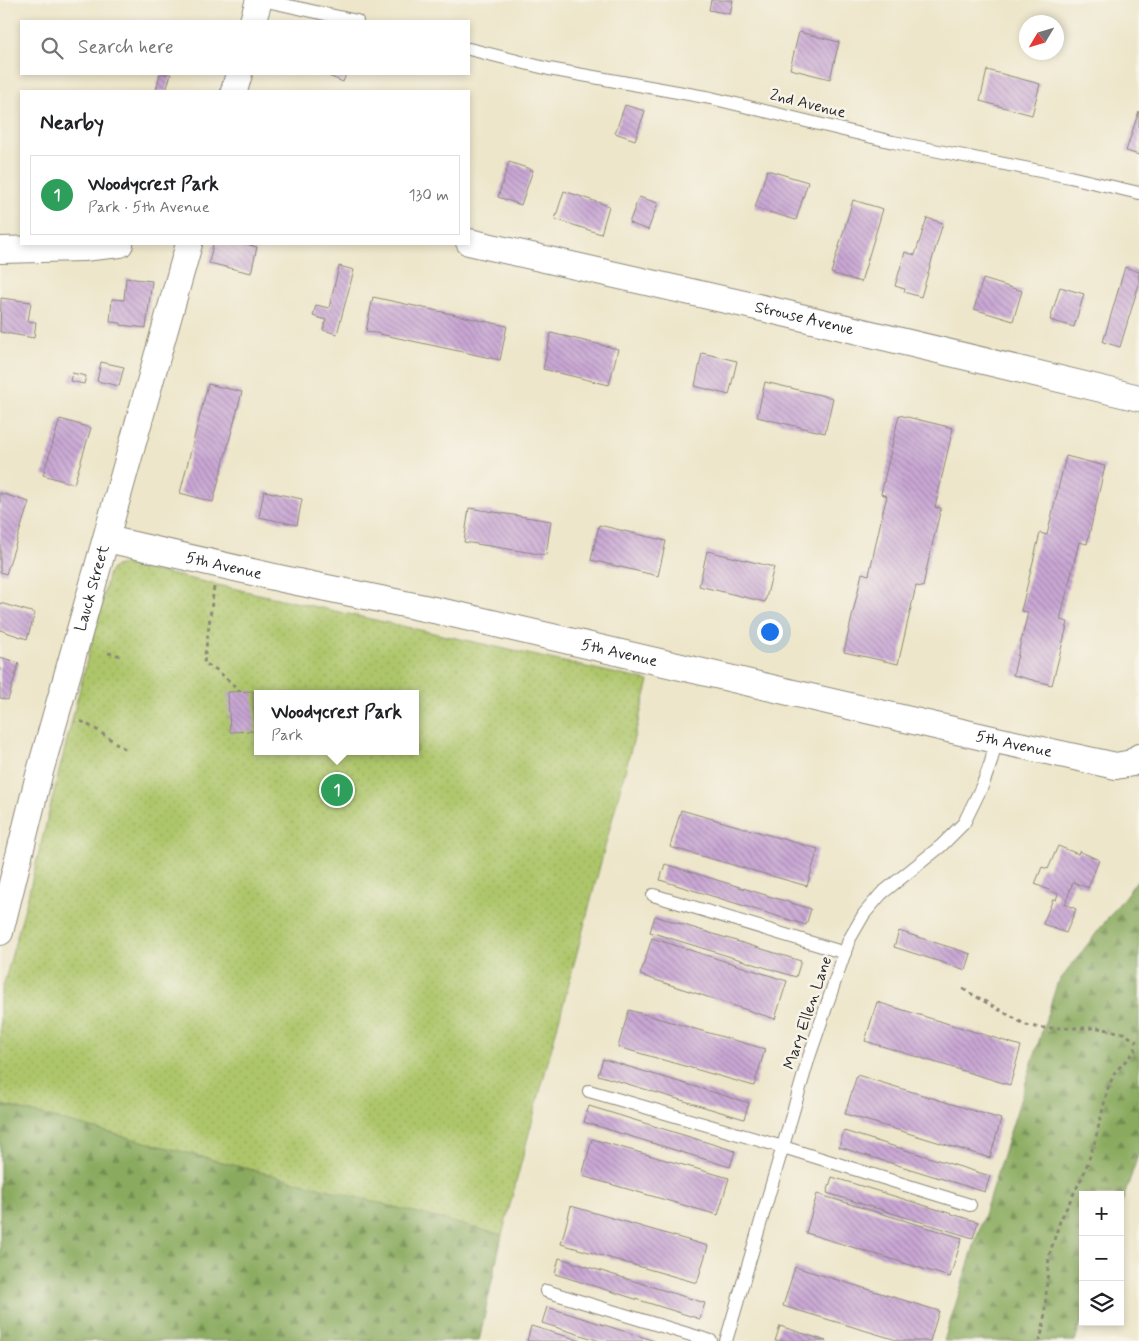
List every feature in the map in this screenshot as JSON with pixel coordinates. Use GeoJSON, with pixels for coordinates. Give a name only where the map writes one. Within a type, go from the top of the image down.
{"type":"FeatureCollection","features":[{"type":"Feature","properties":{"kind":"street"},"geometry":{"type":"LineString","coordinates":[[253,20],[261,0]]}},
{"type":"Feature","properties":{"kind":"street"},"geometry":{"type":"LineString","coordinates":[[234,90],[239,75]]}},
{"type":"Feature","properties":{"kind":"street","name":"Strouse Avenue"},"geometry":{"type":"LineString","coordinates":[[470,242],[775,311],[1139,398]]}},
{"type":"Feature","properties":{"kind":"street"},"geometry":{"type":"LineString","coordinates":[[0,250],[83,248],[111,245]]}},
{"type":"Feature","properties":{"kind":"street","name":"Lauck Street"},"geometry":{"type":"LineString","coordinates":[[0,932],[39,775],[190,245]]}},
{"type":"Feature","properties":{"kind":"street","name":"5th Avenue"},"geometry":{"type":"LineString","coordinates":[[107,539],[284,579],[453,614],[1116,766],[1135,760]]}},
{"type":"Feature","properties":{"kind":"lane"},"geometry":{"type":"LineString","coordinates":[[261,0],[352,20]]}},
{"type":"Feature","properties":{"kind":"lane","name":"2nd Avenue"},"geometry":{"type":"LineString","coordinates":[[470,49],[549,69],[711,98],[893,142],[1070,177],[1139,193]]}},
{"type":"Feature","properties":{"kind":"lane","name":"Mary Ellen Lane"},"geometry":{"type":"LineString","coordinates":[[726,1341],[809,1057],[849,940],[864,914],[881,894],[942,846],[964,823],[983,784],[996,740]]}},
{"type":"Feature","properties":{"kind":"lane"},"geometry":{"type":"LineString","coordinates":[[653,895],[845,953]]}},
{"type":"Feature","properties":{"kind":"lane"},"geometry":{"type":"LineString","coordinates":[[589,1091],[783,1146],[970,1205]]}},
{"type":"Feature","properties":{"kind":"lane"},"geometry":{"type":"LineString","coordinates":[[546,1291],[711,1341]]}},
{"type":"Feature","properties":{"kind":"path"},"geometry":{"type":"LineString","coordinates":[[215,582],[204,663],[217,670],[240,691]]}},
{"type":"Feature","properties":{"kind":"path"},"geometry":{"type":"LineString","coordinates":[[108,653],[122,656]]}},
{"type":"Feature","properties":{"kind":"path"},"geometry":{"type":"LineString","coordinates":[[79,720],[128,751]]}},
{"type":"Feature","properties":{"kind":"path"},"geometry":{"type":"LineString","coordinates":[[963,990],[1026,1025],[1040,1028],[1099,1028],[1123,1033],[1136,1041],[1135,1051],[1115,1072],[1108,1088],[1096,1141],[1085,1171],[1060,1220],[1049,1256],[1044,1322],[1040,1341]]}},
{"type":"Feature","properties":{"kind":"green space"},"geometry":{"type":"Polygon","coordinates":[[[124,564],[649,681],[502,1235],[0,1104],[0,998],[27,900],[109,572],[115,566],[124,564]]]}},
{"type":"Feature","properties":{"kind":"green space"},"geometry":{"type":"Polygon","coordinates":[[[1139,878],[1139,1153],[1124,1196],[1124,1191],[1079,1191],[1080,1326],[1075,1341],[944,1341],[1057,984],[1139,878]]]}},
{"type":"Feature","properties":{"kind":"green space"},"geometry":{"type":"Polygon","coordinates":[[[0,1104],[502,1235],[479,1341],[0,1341],[0,1104]]]}},
{"type":"Feature","properties":{"kind":"building"},"geometry":{"type":"Polygon","coordinates":[[[711,0],[733,0],[730,14],[709,10],[711,0]]]}},
{"type":"Feature","properties":{"kind":"building"},"geometry":{"type":"Polygon","coordinates":[[[799,32],[839,42],[830,79],[790,69],[799,32]]]}},
{"type":"Feature","properties":{"kind":"building"},"geometry":{"type":"Polygon","coordinates":[[[987,70],[1040,84],[1032,115],[980,101],[987,70]]]}},
{"type":"Feature","properties":{"kind":"building"},"geometry":{"type":"Polygon","coordinates":[[[160,75],[171,75],[166,90],[156,90],[160,75]]]}},
{"type":"Feature","properties":{"kind":"building"},"geometry":{"type":"Polygon","coordinates":[[[326,75],[346,75],[343,82],[326,75]]]}},
{"type":"Feature","properties":{"kind":"building"},"geometry":{"type":"Polygon","coordinates":[[[625,105],[645,111],[635,140],[615,133],[625,105]]]}},
{"type":"Feature","properties":{"kind":"building"},"geometry":{"type":"Polygon","coordinates":[[[1139,111],[1139,155],[1126,151],[1139,111]]]}},
{"type":"Feature","properties":{"kind":"building"},"geometry":{"type":"Polygon","coordinates":[[[509,162],[533,170],[521,205],[498,197],[509,162]]]}},
{"type":"Feature","properties":{"kind":"building"},"geometry":{"type":"Polygon","coordinates":[[[767,170],[808,182],[796,220],[755,208],[767,170]]]}},
{"type":"Feature","properties":{"kind":"building"},"geometry":{"type":"Polygon","coordinates":[[[564,191],[609,206],[601,234],[555,219],[564,191]]]}},
{"type":"Feature","properties":{"kind":"building"},"geometry":{"type":"Polygon","coordinates":[[[639,197],[658,203],[648,230],[629,223],[639,197]]]}},
{"type":"Feature","properties":{"kind":"building"},"geometry":{"type":"Polygon","coordinates":[[[853,200],[883,209],[861,282],[831,273],[853,200]]]}},
{"type":"Feature","properties":{"kind":"building"},"geometry":{"type":"Polygon","coordinates":[[[927,218],[943,223],[921,297],[904,292],[905,289],[895,286],[905,252],[915,255],[927,218]]]}},
{"type":"Feature","properties":{"kind":"building"},"geometry":{"type":"Polygon","coordinates":[[[213,245],[250,245],[257,247],[251,273],[209,263],[213,245]]]}},
{"type":"Feature","properties":{"kind":"building"},"geometry":{"type":"Polygon","coordinates":[[[339,266],[354,270],[337,334],[323,330],[326,320],[313,316],[316,305],[329,308],[339,266]]]}},
{"type":"Feature","properties":{"kind":"building"},"geometry":{"type":"Polygon","coordinates":[[[1125,267],[1139,272],[1139,284],[1120,347],[1103,342],[1125,267]]]}},
{"type":"Feature","properties":{"kind":"building"},"geometry":{"type":"Polygon","coordinates":[[[126,278],[152,281],[146,328],[110,322],[112,299],[124,300],[126,278]]]}},
{"type":"Feature","properties":{"kind":"building"},"geometry":{"type":"Polygon","coordinates":[[[983,279],[1022,291],[1013,321],[974,309],[983,279]]]}},
{"type":"Feature","properties":{"kind":"building"},"geometry":{"type":"Polygon","coordinates":[[[1060,287],[1084,294],[1074,327],[1050,320],[1060,287]]]}},
{"type":"Feature","properties":{"kind":"building"},"geometry":{"type":"Polygon","coordinates":[[[373,297],[507,326],[500,360],[366,331],[373,297]]]}},
{"type":"Feature","properties":{"kind":"building"},"geometry":{"type":"Polygon","coordinates":[[[1,298],[31,302],[28,321],[36,322],[34,338],[0,332],[1,298]]]}},
{"type":"Feature","properties":{"kind":"building"},"geometry":{"type":"Polygon","coordinates":[[[551,333],[618,349],[609,385],[543,369],[551,333]]]}},
{"type":"Feature","properties":{"kind":"building"},"geometry":{"type":"Polygon","coordinates":[[[702,353],[737,361],[729,395],[695,386],[702,353]]]}},
{"type":"Feature","properties":{"kind":"building"},"geometry":{"type":"Polygon","coordinates":[[[101,362],[124,367],[119,386],[97,381],[101,362]]]}},
{"type":"Feature","properties":{"kind":"building"},"geometry":{"type":"Polygon","coordinates":[[[72,373],[86,376],[84,384],[70,381],[72,373]]]}},
{"type":"Feature","properties":{"kind":"building"},"geometry":{"type":"Polygon","coordinates":[[[765,382],[833,398],[825,433],[757,417],[765,382]]]}},
{"type":"Feature","properties":{"kind":"building"},"geometry":{"type":"Polygon","coordinates":[[[208,384],[242,392],[213,502],[180,493],[208,384]]]}},
{"type":"Feature","properties":{"kind":"building"},"geometry":{"type":"Polygon","coordinates":[[[899,415],[953,428],[935,507],[941,508],[923,587],[916,586],[898,664],[844,652],[862,573],[869,575],[887,496],[881,494],[899,415]]]}},
{"type":"Feature","properties":{"kind":"building"},"geometry":{"type":"Polygon","coordinates":[[[60,419],[91,428],[74,484],[43,475],[60,419]]]}},
{"type":"Feature","properties":{"kind":"building"},"geometry":{"type":"Polygon","coordinates":[[[1066,456],[1105,466],[1087,544],[1079,542],[1060,620],[1068,622],[1052,685],[1013,675],[1028,612],[1021,611],[1040,533],[1047,535],[1066,456]]]}},
{"type":"Feature","properties":{"kind":"building"},"geometry":{"type":"Polygon","coordinates":[[[264,491],[302,499],[297,525],[259,517],[264,491]]]}},
{"type":"Feature","properties":{"kind":"building"},"geometry":{"type":"Polygon","coordinates":[[[0,493],[29,502],[6,574],[0,572],[0,493]]]}},
{"type":"Feature","properties":{"kind":"building"},"geometry":{"type":"Polygon","coordinates":[[[469,508],[551,521],[546,555],[464,542],[469,508]]]}},
{"type":"Feature","properties":{"kind":"building"},"geometry":{"type":"Polygon","coordinates":[[[599,525],[666,541],[658,576],[591,560],[599,525]]]}},
{"type":"Feature","properties":{"kind":"building"},"geometry":{"type":"Polygon","coordinates":[[[707,551],[774,567],[765,602],[699,586],[707,551]]]}},
{"type":"Feature","properties":{"kind":"building"},"geometry":{"type":"Polygon","coordinates":[[[0,603],[35,613],[27,639],[0,630],[0,603]]]}},
{"type":"Feature","properties":{"kind":"building"},"geometry":{"type":"Polygon","coordinates":[[[0,657],[19,663],[8,700],[0,698],[0,657]]]}},
{"type":"Feature","properties":{"kind":"building"},"geometry":{"type":"Polygon","coordinates":[[[253,691],[254,731],[230,732],[228,692],[253,691]]]}},
{"type":"Feature","properties":{"kind":"building"},"geometry":{"type":"Polygon","coordinates":[[[681,810],[818,849],[807,886],[670,847],[681,810]]]}},
{"type":"Feature","properties":{"kind":"building"},"geometry":{"type":"Polygon","coordinates":[[[1058,846],[1078,854],[1079,851],[1099,860],[1088,888],[1073,882],[1065,904],[1076,909],[1066,933],[1043,924],[1053,899],[1056,900],[1058,894],[1035,884],[1042,867],[1048,869],[1058,846]]]}},
{"type":"Feature","properties":{"kind":"building"},"geometry":{"type":"Polygon","coordinates":[[[665,864],[811,909],[806,925],[660,880],[665,864]]]}},
{"type":"Feature","properties":{"kind":"building"},"geometry":{"type":"Polygon","coordinates":[[[655,916],[801,961],[796,977],[650,932],[655,916]]]}},
{"type":"Feature","properties":{"kind":"building"},"geometry":{"type":"Polygon","coordinates":[[[899,931],[971,954],[966,970],[894,947],[899,931]]]}},
{"type":"Feature","properties":{"kind":"building"},"geometry":{"type":"Polygon","coordinates":[[[652,938],[787,981],[775,1019],[640,975],[652,938]]]}},
{"type":"Feature","properties":{"kind":"building"},"geometry":{"type":"Polygon","coordinates":[[[877,1002],[1021,1046],[1010,1085],[865,1041],[877,1002]]]}},
{"type":"Feature","properties":{"kind":"building"},"geometry":{"type":"Polygon","coordinates":[[[629,1010],[765,1049],[754,1086],[618,1047],[629,1010]]]}},
{"type":"Feature","properties":{"kind":"building"},"geometry":{"type":"Polygon","coordinates":[[[603,1059],[749,1103],[744,1119],[598,1075],[603,1059]]]}},
{"type":"Feature","properties":{"kind":"building"},"geometry":{"type":"Polygon","coordinates":[[[857,1075],[1001,1119],[990,1158],[845,1114],[857,1075]]]}},
{"type":"Feature","properties":{"kind":"building"},"geometry":{"type":"Polygon","coordinates":[[[589,1106],[735,1151],[730,1167],[584,1122],[589,1106]]]}},
{"type":"Feature","properties":{"kind":"building"},"geometry":{"type":"Polygon","coordinates":[[[844,1131],[990,1176],[985,1192],[839,1147],[844,1131]]]}},
{"type":"Feature","properties":{"kind":"building"},"geometry":{"type":"Polygon","coordinates":[[[592,1139],[729,1178],[718,1215],[582,1176],[592,1139]]]}},
{"type":"Feature","properties":{"kind":"building"},"geometry":{"type":"Polygon","coordinates":[[[832,1177],[978,1222],[973,1238],[827,1193],[832,1177]]]}},
{"type":"Feature","properties":{"kind":"building"},"geometry":{"type":"Polygon","coordinates":[[[817,1194],[962,1238],[950,1277],[806,1233],[817,1194]]]}},
{"type":"Feature","properties":{"kind":"building"},"geometry":{"type":"Polygon","coordinates":[[[571,1206],[708,1246],[697,1283],[561,1244],[571,1206]]]}},
{"type":"Feature","properties":{"kind":"building"},"geometry":{"type":"Polygon","coordinates":[[[559,1258],[705,1303],[700,1319],[555,1274],[559,1258]]]}},
{"type":"Feature","properties":{"kind":"building"},"geometry":{"type":"Polygon","coordinates":[[[795,1267],[939,1311],[930,1341],[900,1341],[783,1306],[795,1267]]]}},
{"type":"Feature","properties":{"kind":"building"},"geometry":{"type":"Polygon","coordinates":[[[547,1307],[655,1341],[600,1341],[542,1323],[547,1307]]]}},
{"type":"Feature","properties":{"kind":"building"},"geometry":{"type":"Polygon","coordinates":[[[531,1326],[565,1336],[581,1341],[527,1341],[531,1326]]]}},
{"type":"Feature","properties":{"kind":"building"},"geometry":{"type":"Polygon","coordinates":[[[780,1326],[826,1341],[775,1341],[780,1326]]]}},
{"type":"Feature","properties":{"kind":"place","name":"Woodycrest Park"},"geometry":{"type":"Point","coordinates":[337,790]}}]}
